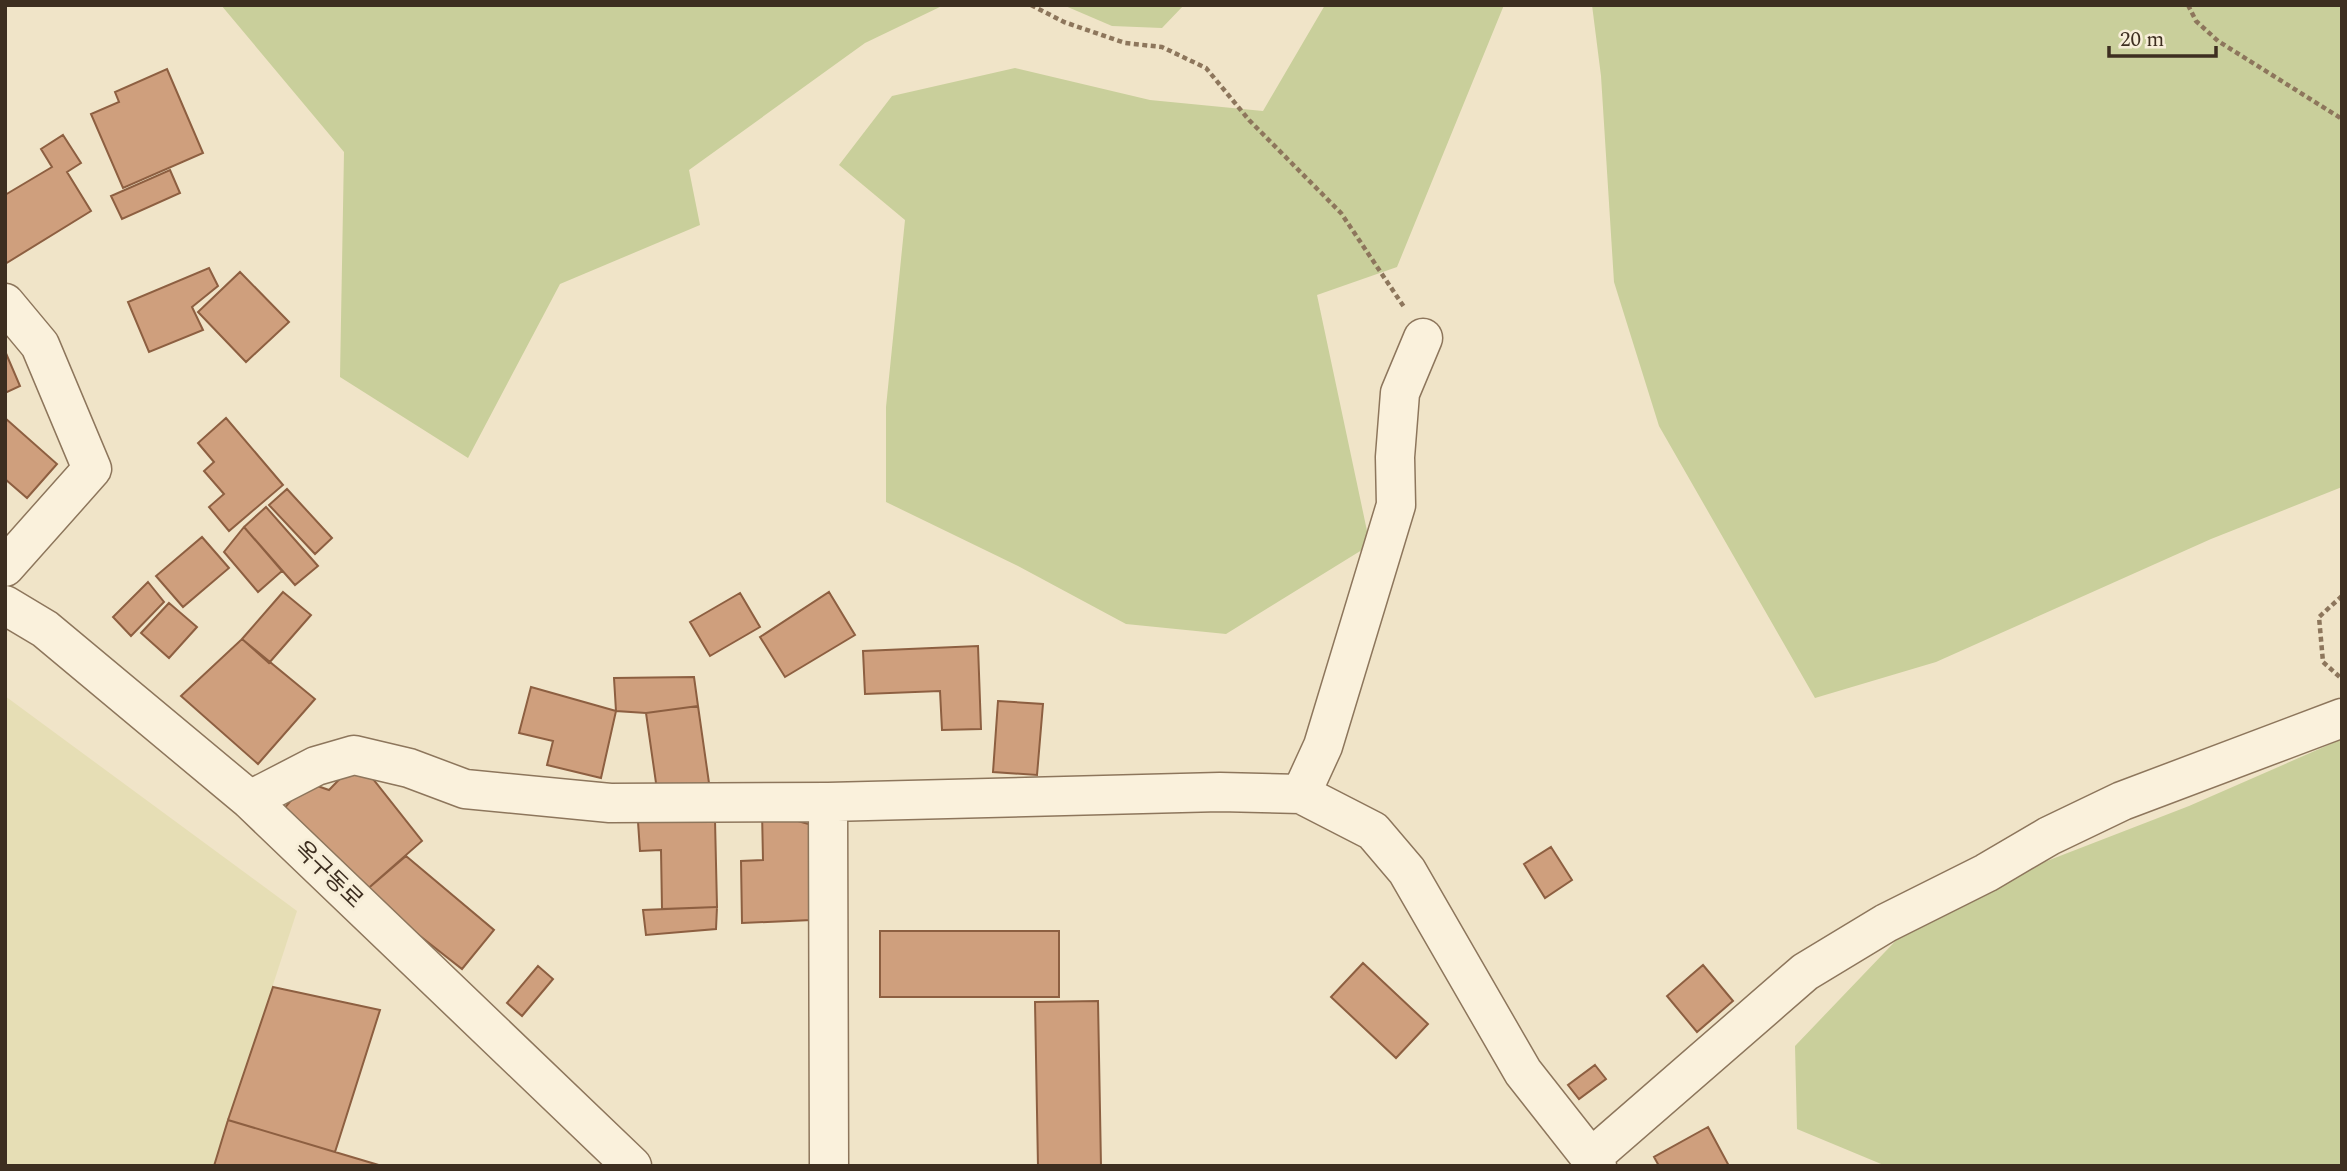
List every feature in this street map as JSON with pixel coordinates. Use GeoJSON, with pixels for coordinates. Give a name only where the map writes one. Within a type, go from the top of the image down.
{"type":"FeatureCollection","features":[{"type":"Feature","properties":{"kind":"street"},"geometry":{"type":"LineString","coordinates":[[5,303],[40,345],[92,469],[5,567]]}},
{"type":"Feature","properties":{"kind":"street"},"geometry":{"type":"LineString","coordinates":[[1301,794],[1323,746],[1396,505],[1395,457],[1399,393],[1423,338]]}},
{"type":"Feature","properties":{"kind":"street","name":"옥구동로"},"geometry":{"type":"LineString","coordinates":[[5,605],[45,629],[250,800],[632,1166]]}},
{"type":"Feature","properties":{"kind":"street"},"geometry":{"type":"LineString","coordinates":[[250,800],[316,766],[354,755],[409,768],[465,789],[610,803],[828,802],[1220,792],[1301,794],[1373,831],[1407,872],[1523,1072],[1594,1162],[1805,972],[1844,947],[1986,873],[2049,836],[2122,802],[2342,718]]}},
{"type":"Feature","properties":{"kind":"street"},"geometry":{"type":"LineString","coordinates":[[828,802],[829,1166]]}},
{"type":"Feature","properties":{"kind":"path"},"geometry":{"type":"LineString","coordinates":[[1031,5],[1065,22],[1125,43],[1161,47],[1206,68],[1249,120],[1341,213],[1386,277],[1423,338]]}},
{"type":"Feature","properties":{"kind":"path"},"geometry":{"type":"LineString","coordinates":[[2188,5],[2196,21],[2218,41],[2342,119]]}},
{"type":"Feature","properties":{"kind":"path"},"geometry":{"type":"LineString","coordinates":[[2342,596],[2319,617],[2323,662],[2342,678]]}},
{"type":"Feature","properties":{"kind":"shaded area"},"geometry":{"type":"Polygon","coordinates":[[[5,696],[297,911],[214,1166],[5,1166],[5,696]]]}},
{"type":"Feature","properties":{"kind":"green space"},"geometry":{"type":"Polygon","coordinates":[[[221,5],[944,5],[865,43],[689,170],[700,225],[560,284],[468,458],[340,377],[344,152],[221,5]]]}},
{"type":"Feature","properties":{"kind":"green space"},"geometry":{"type":"Polygon","coordinates":[[[1063,5],[1184,5],[1162,28],[1112,26],[1063,5]]]}},
{"type":"Feature","properties":{"kind":"green space"},"geometry":{"type":"Polygon","coordinates":[[[1325,5],[1504,5],[1397,267],[1317,295],[1370,545],[1226,634],[1126,624],[1018,566],[886,502],[886,407],[905,220],[839,165],[892,96],[1015,68],[1150,100],[1263,111],[1325,5]]]}},
{"type":"Feature","properties":{"kind":"green space"},"geometry":{"type":"Polygon","coordinates":[[[1592,5],[2342,5],[2342,487],[2211,539],[1936,662],[1815,698],[1659,426],[1614,282],[1601,76],[1592,5]]]}},
{"type":"Feature","properties":{"kind":"green space"},"geometry":{"type":"Polygon","coordinates":[[[2342,739],[2342,1166],[1886,1166],[1797,1129],[1795,1046],[1928,907],[2189,806],[2342,739]]]}},
{"type":"Feature","properties":{"kind":"building"},"geometry":{"type":"Polygon","coordinates":[[[167,69],[203,153],[123,188],[91,114],[119,102],[115,92],[167,69]]]}},
{"type":"Feature","properties":{"kind":"building"},"geometry":{"type":"Polygon","coordinates":[[[63,135],[81,163],[67,172],[91,211],[5,264],[5,195],[52,167],[41,149],[63,135]]]}},
{"type":"Feature","properties":{"kind":"building"},"geometry":{"type":"Polygon","coordinates":[[[170,170],[180,193],[122,219],[111,196],[170,170]]]}},
{"type":"Feature","properties":{"kind":"building"},"geometry":{"type":"Polygon","coordinates":[[[209,268],[218,286],[192,307],[203,330],[149,352],[128,302],[209,268]]]}},
{"type":"Feature","properties":{"kind":"building"},"geometry":{"type":"Polygon","coordinates":[[[240,272],[289,322],[246,362],[198,312],[240,272]]]}},
{"type":"Feature","properties":{"kind":"building"},"geometry":{"type":"Polygon","coordinates":[[[5,351],[20,386],[5,393],[5,351]]]}},
{"type":"Feature","properties":{"kind":"building"},"geometry":{"type":"Polygon","coordinates":[[[5,418],[57,464],[27,498],[5,479],[5,418]]]}},
{"type":"Feature","properties":{"kind":"building"},"geometry":{"type":"Polygon","coordinates":[[[226,418],[283,485],[229,531],[209,507],[224,494],[204,471],[214,462],[198,443],[226,418]]]}},
{"type":"Feature","properties":{"kind":"building"},"geometry":{"type":"Polygon","coordinates":[[[287,489],[332,538],[315,554],[269,505],[287,489]]]}},
{"type":"Feature","properties":{"kind":"building"},"geometry":{"type":"Polygon","coordinates":[[[266,507],[318,566],[295,585],[244,527],[266,507]]]}},
{"type":"Feature","properties":{"kind":"building"},"geometry":{"type":"Polygon","coordinates":[[[244,527],[282,571],[258,592],[224,552],[244,527]]]}},
{"type":"Feature","properties":{"kind":"building"},"geometry":{"type":"Polygon","coordinates":[[[202,537],[229,568],[183,607],[156,576],[202,537]]]}},
{"type":"Feature","properties":{"kind":"building"},"geometry":{"type":"Polygon","coordinates":[[[148,582],[164,602],[131,636],[113,617],[148,582]]]}},
{"type":"Feature","properties":{"kind":"building"},"geometry":{"type":"Polygon","coordinates":[[[283,592],[311,615],[269,663],[242,639],[283,592]]]}},
{"type":"Feature","properties":{"kind":"building"},"geometry":{"type":"Polygon","coordinates":[[[829,592],[855,635],[785,677],[760,637],[829,592]]]}},
{"type":"Feature","properties":{"kind":"building"},"geometry":{"type":"Polygon","coordinates":[[[740,593],[760,627],[710,656],[690,622],[740,593]]]}},
{"type":"Feature","properties":{"kind":"building"},"geometry":{"type":"Polygon","coordinates":[[[169,603],[197,627],[169,658],[141,633],[169,603]]]}},
{"type":"Feature","properties":{"kind":"building"},"geometry":{"type":"Polygon","coordinates":[[[242,639],[315,699],[258,764],[181,696],[242,639]]]}},
{"type":"Feature","properties":{"kind":"building"},"geometry":{"type":"Polygon","coordinates":[[[978,646],[981,729],[942,730],[940,691],[865,694],[863,651],[978,646]]]}},
{"type":"Feature","properties":{"kind":"building"},"geometry":{"type":"Polygon","coordinates":[[[694,677],[698,706],[646,713],[616,711],[614,678],[694,677]]]}},
{"type":"Feature","properties":{"kind":"building"},"geometry":{"type":"Polygon","coordinates":[[[531,687],[616,711],[601,778],[547,765],[553,741],[519,733],[531,687]]]}},
{"type":"Feature","properties":{"kind":"building"},"geometry":{"type":"Polygon","coordinates":[[[998,701],[1043,704],[1037,775],[993,772],[998,701]]]}},
{"type":"Feature","properties":{"kind":"building"},"geometry":{"type":"Polygon","coordinates":[[[698,706],[709,783],[657,790],[646,713],[698,706]]]}},
{"type":"Feature","properties":{"kind":"building"},"geometry":{"type":"Polygon","coordinates":[[[358,760],[422,841],[364,892],[283,810],[306,782],[329,790],[358,760]]]}},
{"type":"Feature","properties":{"kind":"building"},"geometry":{"type":"Polygon","coordinates":[[[762,811],[812,825],[811,920],[742,923],[741,861],[763,860],[762,811]]]}},
{"type":"Feature","properties":{"kind":"building"},"geometry":{"type":"Polygon","coordinates":[[[715,820],[717,907],[662,909],[661,850],[640,851],[638,822],[715,820]]]}},
{"type":"Feature","properties":{"kind":"building"},"geometry":{"type":"Polygon","coordinates":[[[1551,847],[1572,880],[1545,898],[1524,864],[1551,847]]]}},
{"type":"Feature","properties":{"kind":"building"},"geometry":{"type":"Polygon","coordinates":[[[406,856],[494,930],[462,969],[364,892],[406,856]]]}},
{"type":"Feature","properties":{"kind":"building"},"geometry":{"type":"Polygon","coordinates":[[[717,907],[716,929],[646,935],[643,910],[717,907]]]}},
{"type":"Feature","properties":{"kind":"building"},"geometry":{"type":"Polygon","coordinates":[[[880,931],[1059,931],[1059,997],[880,997],[880,931]]]}},
{"type":"Feature","properties":{"kind":"building"},"geometry":{"type":"Polygon","coordinates":[[[1363,963],[1428,1024],[1396,1058],[1331,997],[1363,963]]]}},
{"type":"Feature","properties":{"kind":"building"},"geometry":{"type":"Polygon","coordinates":[[[1703,965],[1733,1001],[1697,1032],[1667,996],[1703,965]]]}},
{"type":"Feature","properties":{"kind":"building"},"geometry":{"type":"Polygon","coordinates":[[[538,966],[553,979],[522,1016],[507,1003],[538,966]]]}},
{"type":"Feature","properties":{"kind":"building"},"geometry":{"type":"Polygon","coordinates":[[[273,987],[380,1010],[335,1152],[228,1120],[273,987]]]}},
{"type":"Feature","properties":{"kind":"building"},"geometry":{"type":"Polygon","coordinates":[[[1098,1001],[1101,1166],[1038,1166],[1035,1002],[1098,1001]]]}},
{"type":"Feature","properties":{"kind":"building"},"geometry":{"type":"Polygon","coordinates":[[[1595,1065],[1606,1079],[1579,1099],[1568,1085],[1595,1065]]]}},
{"type":"Feature","properties":{"kind":"building"},"geometry":{"type":"Polygon","coordinates":[[[228,1120],[335,1152],[382,1166],[214,1166],[228,1120]]]}},
{"type":"Feature","properties":{"kind":"building"},"geometry":{"type":"Polygon","coordinates":[[[1708,1127],[1729,1166],[1659,1166],[1654,1157],[1708,1127]]]}}]}
